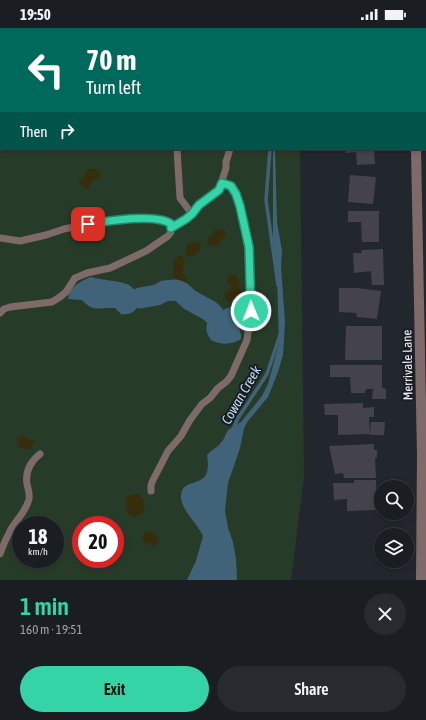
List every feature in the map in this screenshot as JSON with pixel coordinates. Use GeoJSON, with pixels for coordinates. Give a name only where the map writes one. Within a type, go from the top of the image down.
{"type":"FeatureCollection","features":[{"type":"Feature","properties":{"kind":"street","name":"Merrivale Lane"},"geometry":{"type":"LineString","coordinates":[[416,150],[422,455],[421,580]]}},
{"type":"Feature","properties":{"kind":"lane"},"geometry":{"type":"LineString","coordinates":[[177,150],[180,198],[192,214]]}},
{"type":"Feature","properties":{"kind":"lane"},"geometry":{"type":"LineString","coordinates":[[171,228],[192,214],[199,205],[219,190],[230,150]]}},
{"type":"Feature","properties":{"kind":"lane"},"geometry":{"type":"LineString","coordinates":[[151,491],[153,480],[168,451],[181,436],[190,420],[202,404],[210,398],[231,376],[247,340],[252,303],[249,247],[236,194],[231,186],[222,183]]}},
{"type":"Feature","properties":{"kind":"lane"},"geometry":{"type":"LineString","coordinates":[[0,238],[20,241],[46,236],[64,229],[88,224],[138,218],[167,221],[171,224],[171,232],[168,236],[146,251],[110,268],[87,273],[75,278],[60,298],[52,302],[10,307],[4,309],[0,314]]}},
{"type":"Feature","properties":{"kind":"lane"},"geometry":{"type":"LineString","coordinates":[[0,554],[9,532],[25,510],[29,498],[26,479],[27,470],[31,462],[40,454]]}},
{"type":"Feature","properties":{"kind":"green space"},"geometry":{"type":"Polygon","coordinates":[[[0,150],[300,150],[304,476],[291,580],[0,580],[0,150]]]}},
{"type":"Feature","properties":{"kind":"sand"},"geometry":{"type":"Polygon","coordinates":[[[88,169],[95,169],[100,172],[101,176],[99,179],[93,180],[89,189],[84,188],[79,181],[83,178],[88,169]]]}},
{"type":"Feature","properties":{"kind":"sand"},"geometry":{"type":"Polygon","coordinates":[[[215,229],[225,231],[226,236],[221,240],[219,246],[210,246],[207,240],[209,236],[213,235],[215,229]]]}},
{"type":"Feature","properties":{"kind":"sand"},"geometry":{"type":"Polygon","coordinates":[[[191,242],[198,242],[201,244],[199,252],[193,256],[188,256],[185,253],[187,245],[191,242]]]}},
{"type":"Feature","properties":{"kind":"sand"},"geometry":{"type":"Polygon","coordinates":[[[178,256],[182,256],[185,262],[182,272],[187,278],[185,284],[176,281],[173,276],[173,261],[178,256]]]}},
{"type":"Feature","properties":{"kind":"sand"},"geometry":{"type":"Polygon","coordinates":[[[230,274],[237,276],[241,291],[237,298],[229,301],[226,300],[224,295],[225,292],[231,290],[231,285],[227,282],[230,274]]]}},
{"type":"Feature","properties":{"kind":"sand"},"geometry":{"type":"Polygon","coordinates":[[[24,435],[27,439],[34,440],[35,443],[29,449],[24,449],[18,446],[17,438],[24,435]]]}},
{"type":"Feature","properties":{"kind":"sand"},"geometry":{"type":"Polygon","coordinates":[[[137,494],[144,500],[144,508],[142,514],[133,517],[126,512],[128,507],[125,500],[129,495],[137,494]]]}},
{"type":"Feature","properties":{"kind":"sand"},"geometry":{"type":"Polygon","coordinates":[[[150,531],[158,538],[159,542],[152,546],[149,543],[146,544],[143,542],[143,536],[145,533],[150,531]]]}},
{"type":"Feature","properties":{"kind":"water"},"geometry":{"type":"Polygon","coordinates":[[[273,150],[275,150],[277,222],[282,251],[281,266],[285,323],[283,355],[268,397],[244,428],[240,448],[228,483],[225,510],[236,559],[237,580],[187,580],[196,561],[203,536],[182,503],[182,490],[186,486],[202,479],[206,475],[208,467],[207,455],[218,446],[228,430],[241,422],[262,396],[268,384],[279,343],[277,273],[273,237],[273,150]]]}},
{"type":"Feature","properties":{"kind":"water"},"geometry":{"type":"Polygon","coordinates":[[[91,277],[122,282],[129,285],[137,294],[138,304],[136,309],[128,314],[121,314],[115,308],[94,308],[90,307],[82,300],[68,299],[71,291],[76,285],[91,277]]]}},
{"type":"Feature","properties":{"kind":"water"},"geometry":{"type":"Polygon","coordinates":[[[237,305],[241,306],[246,314],[245,319],[239,324],[241,339],[226,344],[211,340],[207,333],[206,327],[208,321],[212,316],[224,309],[237,305]]]}},
{"type":"Feature","properties":{"kind":"building"},"geometry":{"type":"Polygon","coordinates":[[[346,150],[374,150],[375,164],[357,165],[356,152],[346,153],[346,150]]]}},
{"type":"Feature","properties":{"kind":"building"},"geometry":{"type":"Polygon","coordinates":[[[350,175],[376,177],[373,204],[348,202],[350,175]]]}},
{"type":"Feature","properties":{"kind":"building"},"geometry":{"type":"Polygon","coordinates":[[[348,211],[379,211],[379,242],[362,242],[361,222],[348,222],[348,211]]]}},
{"type":"Feature","properties":{"kind":"building"},"geometry":{"type":"Polygon","coordinates":[[[383,249],[384,285],[372,285],[371,271],[354,273],[353,253],[362,253],[361,250],[383,249]]]}},
{"type":"Feature","properties":{"kind":"building"},"geometry":{"type":"Polygon","coordinates":[[[339,288],[357,288],[381,291],[377,319],[357,317],[356,313],[339,312],[339,288]]]}},
{"type":"Feature","properties":{"kind":"building"},"geometry":{"type":"Polygon","coordinates":[[[346,326],[382,326],[382,360],[345,360],[346,326]]]}},
{"type":"Feature","properties":{"kind":"building"},"geometry":{"type":"Polygon","coordinates":[[[330,365],[382,365],[382,388],[386,389],[386,399],[372,399],[373,389],[366,389],[365,393],[351,393],[350,377],[330,377],[330,365]]]}},
{"type":"Feature","properties":{"kind":"building"},"geometry":{"type":"Polygon","coordinates":[[[363,403],[363,408],[374,407],[374,417],[369,417],[370,434],[338,435],[338,415],[325,415],[324,404],[363,403]]]}},
{"type":"Feature","properties":{"kind":"building"},"geometry":{"type":"Polygon","coordinates":[[[371,422],[385,422],[384,435],[370,435],[371,422]]]}},
{"type":"Feature","properties":{"kind":"building"},"geometry":{"type":"Polygon","coordinates":[[[374,444],[374,450],[377,450],[377,458],[375,458],[376,478],[344,478],[343,473],[335,474],[329,446],[374,444]]]}},
{"type":"Feature","properties":{"kind":"building"},"geometry":{"type":"Polygon","coordinates":[[[354,480],[374,480],[374,510],[347,511],[347,499],[334,500],[333,483],[354,483],[354,480]]]}},
{"type":"Feature","properties":{"kind":"waterway","name":"Cowan Creek"},"geometry":{"type":"LineString","coordinates":[[270,150],[266,200],[278,285]]}},
{"type":"Feature","properties":{"kind":"waterway"},"geometry":{"type":"LineString","coordinates":[[140,298],[157,295],[164,291],[176,290],[214,315]]}},
{"type":"Feature","properties":{"kind":"waterway","name":"Cowan Creek"},"geometry":{"type":"LineString","coordinates":[[233,429],[238,418],[267,374],[280,335]]}},
{"type":"Feature","properties":{"kind":"route"},"geometry":{"type":"LineString","coordinates":[[88,224],[144,218],[167,221],[171,224],[171,228],[186,219],[196,210],[199,205],[215,194],[219,190],[222,183],[231,186],[239,202],[249,247],[252,303],[251,311]]}}]}
